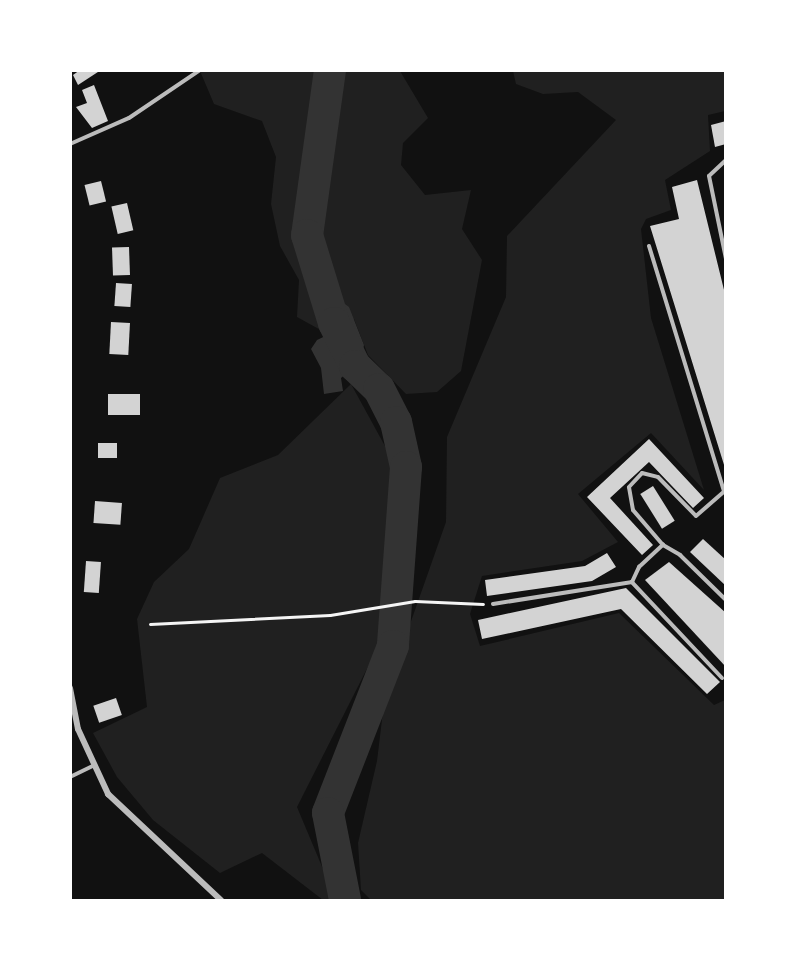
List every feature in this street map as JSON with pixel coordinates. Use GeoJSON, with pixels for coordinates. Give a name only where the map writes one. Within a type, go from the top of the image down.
{"type":"FeatureCollection","features":[{"type":"Feature","properties":{"kind":"street"},"geometry":{"type":"LineString","coordinates":[[70,688],[78,729],[108,794],[221,900]]}},
{"type":"Feature","properties":{"kind":"lane"},"geometry":{"type":"LineString","coordinates":[[70,144],[110,129],[200,70]]}},
{"type":"Feature","properties":{"kind":"lane"},"geometry":{"type":"LineString","coordinates":[[726,160],[710,176],[726,259]]}},
{"type":"Feature","properties":{"kind":"lane"},"geometry":{"type":"LineString","coordinates":[[649,246],[725,491],[696,516],[658,477],[642,473],[629,487],[633,510],[663,545],[726,600]]}},
{"type":"Feature","properties":{"kind":"lane"},"geometry":{"type":"LineString","coordinates":[[632,582],[639,567],[663,545]]}},
{"type":"Feature","properties":{"kind":"lane"},"geometry":{"type":"LineString","coordinates":[[493,604],[632,582]]}},
{"type":"Feature","properties":{"kind":"lane"},"geometry":{"type":"LineString","coordinates":[[632,582],[722,678]]}},
{"type":"Feature","properties":{"kind":"lane"},"geometry":{"type":"LineString","coordinates":[[70,777],[95,765]]}},
{"type":"Feature","properties":{"kind":"path"},"geometry":{"type":"LineString","coordinates":[[150,624],[330,615],[415,602],[493,604]]}},
{"type":"Feature","properties":{"kind":"shaded area"},"geometry":{"type":"Polygon","coordinates":[[[200,71],[400,71],[428,118],[403,143],[401,165],[425,195],[471,190],[462,229],[482,260],[461,371],[437,392],[406,394],[368,355],[354,319],[326,333],[297,317],[299,280],[280,246],[271,204],[276,157],[262,121],[214,104],[200,71]]]}},
{"type":"Feature","properties":{"kind":"shaded area"},"geometry":{"type":"Polygon","coordinates":[[[513,71],[725,71],[725,111],[708,115],[710,151],[665,180],[671,210],[646,219],[641,229],[651,318],[704,490],[651,433],[578,494],[618,542],[582,561],[482,576],[470,614],[480,646],[619,613],[714,705],[725,700],[725,900],[371,900],[361,890],[358,843],[377,761],[385,695],[446,522],[447,437],[506,297],[507,236],[616,120],[578,92],[543,94],[516,84],[513,71]]]}},
{"type":"Feature","properties":{"kind":"shaded area"},"geometry":{"type":"Polygon","coordinates":[[[329,292],[349,307],[364,345],[360,362],[341,378],[343,391],[324,394],[321,368],[311,349],[317,340],[342,328],[323,300],[329,292]]]}},
{"type":"Feature","properties":{"kind":"shaded area"},"geometry":{"type":"Polygon","coordinates":[[[351,384],[397,468],[382,639],[297,807],[336,900],[323,900],[262,853],[220,873],[153,820],[117,777],[93,733],[147,707],[137,619],[154,582],[189,549],[220,478],[278,455],[351,384]]]}},
{"type":"Feature","properties":{"kind":"building"},"geometry":{"type":"Polygon","coordinates":[[[80,70],[101,70],[78,85],[73,75],[80,70]]]}},
{"type":"Feature","properties":{"kind":"building"},"geometry":{"type":"Polygon","coordinates":[[[94,85],[108,121],[92,128],[76,107],[87,103],[82,90],[94,85]]]}},
{"type":"Feature","properties":{"kind":"building"},"geometry":{"type":"Polygon","coordinates":[[[726,121],[726,144],[715,147],[711,125],[726,121]]]}},
{"type":"Feature","properties":{"kind":"building"},"geometry":{"type":"Polygon","coordinates":[[[697,180],[726,298],[725,468],[650,226],[679,219],[672,187],[697,180]]]}},
{"type":"Feature","properties":{"kind":"building"},"geometry":{"type":"Polygon","coordinates":[[[101,181],[106,201],[90,205],[85,185],[101,181]]]}},
{"type":"Feature","properties":{"kind":"building"},"geometry":{"type":"Polygon","coordinates":[[[127,203],[133,230],[118,234],[111,207],[127,203]]]}},
{"type":"Feature","properties":{"kind":"building"},"geometry":{"type":"Polygon","coordinates":[[[129,247],[130,275],[113,276],[112,248],[129,247]]]}},
{"type":"Feature","properties":{"kind":"building"},"geometry":{"type":"Polygon","coordinates":[[[116,283],[132,284],[130,307],[114,306],[116,283]]]}},
{"type":"Feature","properties":{"kind":"building"},"geometry":{"type":"Polygon","coordinates":[[[111,322],[130,323],[128,355],[109,354],[111,322]]]}},
{"type":"Feature","properties":{"kind":"building"},"geometry":{"type":"Polygon","coordinates":[[[108,394],[140,394],[140,415],[108,415],[108,394]]]}},
{"type":"Feature","properties":{"kind":"building"},"geometry":{"type":"Polygon","coordinates":[[[649,439],[704,498],[693,508],[649,462],[610,498],[653,545],[642,555],[587,497],[649,439]]]}},
{"type":"Feature","properties":{"kind":"building"},"geometry":{"type":"Polygon","coordinates":[[[98,443],[117,443],[117,458],[98,458],[98,443]]]}},
{"type":"Feature","properties":{"kind":"building"},"geometry":{"type":"Polygon","coordinates":[[[653,486],[675,521],[662,529],[640,494],[653,486]]]}},
{"type":"Feature","properties":{"kind":"building"},"geometry":{"type":"Polygon","coordinates":[[[95,501],[122,503],[120,525],[93,523],[95,501]]]}},
{"type":"Feature","properties":{"kind":"building"},"geometry":{"type":"Polygon","coordinates":[[[703,539],[726,560],[726,586],[690,552],[703,539]]]}},
{"type":"Feature","properties":{"kind":"building"},"geometry":{"type":"Polygon","coordinates":[[[607,553],[616,567],[592,581],[487,596],[485,580],[585,566],[607,553]]]}},
{"type":"Feature","properties":{"kind":"building"},"geometry":{"type":"Polygon","coordinates":[[[86,561],[101,562],[99,593],[84,592],[86,561]]]}},
{"type":"Feature","properties":{"kind":"building"},"geometry":{"type":"Polygon","coordinates":[[[669,562],[726,613],[726,667],[645,580],[669,562]]]}},
{"type":"Feature","properties":{"kind":"building"},"geometry":{"type":"Polygon","coordinates":[[[626,588],[720,682],[707,694],[621,609],[482,639],[478,620],[626,588]]]}},
{"type":"Feature","properties":{"kind":"building"},"geometry":{"type":"Polygon","coordinates":[[[116,698],[122,715],[99,723],[93,706],[116,698]]]}},
{"type":"Feature","properties":{"kind":"waterway"},"geometry":{"type":"LineString","coordinates":[[330,70],[307,235],[334,323],[355,366],[379,389],[396,422],[406,467],[393,646],[328,813],[345,900]]}}]}
